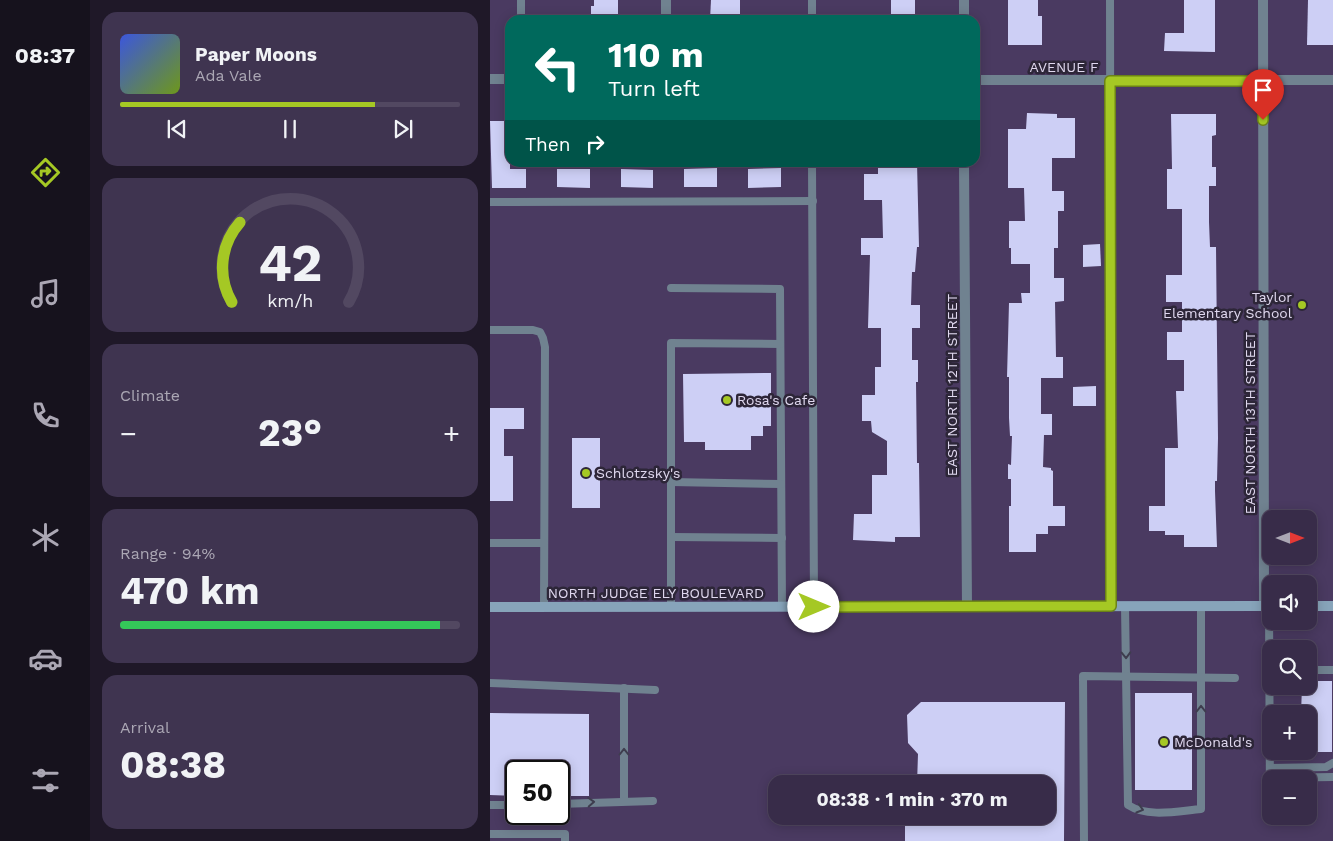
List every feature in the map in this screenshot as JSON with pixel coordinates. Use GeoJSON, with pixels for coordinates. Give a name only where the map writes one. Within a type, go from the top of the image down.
{"type":"FeatureCollection","features":[{"type":"Feature","properties":{"kind":"main road","name":"NORTH JUDGE ELY BOULEVARD"},"geometry":{"type":"LineString","coordinates":[[490,607],[1262,606]]}},
{"type":"Feature","properties":{"kind":"main road"},"geometry":{"type":"LineString","coordinates":[[1317,606],[1333,606]]}},
{"type":"Feature","properties":{"kind":"street"},"geometry":{"type":"LineString","coordinates":[[666,0],[666,15]]}},
{"type":"Feature","properties":{"kind":"street"},"geometry":{"type":"LineString","coordinates":[[964,0],[964,15]]}},
{"type":"Feature","properties":{"kind":"street","name":"EAST NORTH 13TH STREET"},"geometry":{"type":"LineString","coordinates":[[1263,0],[1268,575]]}},
{"type":"Feature","properties":{"kind":"street"},"geometry":{"type":"LineString","coordinates":[[490,79],[505,79]]}},
{"type":"Feature","properties":{"kind":"street","name":"AVENUE F"},"geometry":{"type":"LineString","coordinates":[[980,80],[1333,80]]}},
{"type":"Feature","properties":{"kind":"street","name":"EAST NORTH 12TH STREET"},"geometry":{"type":"LineString","coordinates":[[964,167],[967,607]]}},
{"type":"Feature","properties":{"kind":"lane"},"geometry":{"type":"LineString","coordinates":[[521,0],[521,15]]}},
{"type":"Feature","properties":{"kind":"lane"},"geometry":{"type":"LineString","coordinates":[[812,0],[812,15]]}},
{"type":"Feature","properties":{"kind":"lane"},"geometry":{"type":"LineString","coordinates":[[1110,0],[1111,606]]}},
{"type":"Feature","properties":{"kind":"lane"},"geometry":{"type":"LineString","coordinates":[[812,167],[814,607]]}},
{"type":"Feature","properties":{"kind":"lane"},"geometry":{"type":"LineString","coordinates":[[490,202],[813,202]]}},
{"type":"Feature","properties":{"kind":"lane"},"geometry":{"type":"LineString","coordinates":[[671,288],[780,290],[782,607]]}},
{"type":"Feature","properties":{"kind":"lane"},"geometry":{"type":"LineString","coordinates":[[490,330],[533,330],[540,332],[545,347],[544,607]]}},
{"type":"Feature","properties":{"kind":"lane"},"geometry":{"type":"LineString","coordinates":[[671,607],[671,343],[780,344]]}},
{"type":"Feature","properties":{"kind":"lane"},"geometry":{"type":"LineString","coordinates":[[671,482],[781,484]]}},
{"type":"Feature","properties":{"kind":"lane"},"geometry":{"type":"LineString","coordinates":[[671,537],[782,538]]}},
{"type":"Feature","properties":{"kind":"lane"},"geometry":{"type":"LineString","coordinates":[[490,543],[544,543]]}},
{"type":"Feature","properties":{"kind":"lane"},"geometry":{"type":"LineString","coordinates":[[1125,606],[1128,805],[1135,809],[1151,812],[1201,809],[1201,606]]}},
{"type":"Feature","properties":{"kind":"lane"},"geometry":{"type":"LineString","coordinates":[[1317,670],[1333,670]]}},
{"type":"Feature","properties":{"kind":"lane"},"geometry":{"type":"LineString","coordinates":[[1084,841],[1083,676],[1201,676],[1235,678]]}},
{"type":"Feature","properties":{"kind":"lane"},"geometry":{"type":"LineString","coordinates":[[490,683],[655,690]]}},
{"type":"Feature","properties":{"kind":"lane"},"geometry":{"type":"LineString","coordinates":[[624,688],[624,801]]}},
{"type":"Feature","properties":{"kind":"lane"},"geometry":{"type":"LineString","coordinates":[[1270,695],[1270,768],[1326,767],[1333,763]]}},
{"type":"Feature","properties":{"kind":"lane"},"geometry":{"type":"LineString","coordinates":[[1317,778],[1333,778]]}},
{"type":"Feature","properties":{"kind":"lane"},"geometry":{"type":"LineString","coordinates":[[570,803],[653,801]]}},
{"type":"Feature","properties":{"kind":"lane"},"geometry":{"type":"LineString","coordinates":[[490,805],[505,805]]}},
{"type":"Feature","properties":{"kind":"lane"},"geometry":{"type":"LineString","coordinates":[[490,834],[565,834],[565,841]]}},
{"type":"Feature","properties":{"kind":"building"},"geometry":{"type":"Polygon","coordinates":[[[594,0],[618,0],[618,15],[591,15],[591,6],[594,6],[594,0]]]}},
{"type":"Feature","properties":{"kind":"building"},"geometry":{"type":"Polygon","coordinates":[[[711,0],[740,0],[740,15],[710,15],[711,0]]]}},
{"type":"Feature","properties":{"kind":"building"},"geometry":{"type":"Polygon","coordinates":[[[891,0],[915,0],[915,15],[891,15],[891,0]]]}},
{"type":"Feature","properties":{"kind":"building"},"geometry":{"type":"Polygon","coordinates":[[[1008,0],[1038,0],[1038,16],[1042,16],[1042,45],[1008,45],[1008,0]]]}},
{"type":"Feature","properties":{"kind":"building"},"geometry":{"type":"Polygon","coordinates":[[[1184,0],[1215,0],[1215,52],[1164,51],[1165,33],[1184,33],[1184,0]]]}},
{"type":"Feature","properties":{"kind":"building"},"geometry":{"type":"Polygon","coordinates":[[[1308,0],[1333,0],[1333,45],[1307,45],[1308,0]]]}},
{"type":"Feature","properties":{"kind":"building"},"geometry":{"type":"Polygon","coordinates":[[[1027,113],[1057,114],[1057,118],[1075,118],[1075,158],[1052,158],[1052,191],[1064,191],[1064,211],[1058,211],[1058,248],[1054,248],[1054,278],[1064,278],[1064,301],[1055,302],[1056,357],[1063,357],[1063,378],[1041,378],[1041,414],[1052,414],[1052,435],[1044,435],[1043,467],[1051,468],[1053,471],[1053,506],[1065,506],[1065,526],[1048,526],[1048,534],[1036,534],[1036,552],[1009,552],[1011,479],[1008,479],[1008,464],[1011,465],[1012,436],[1010,436],[1009,418],[1009,377],[1007,377],[1009,303],[1022,303],[1021,293],[1030,293],[1030,264],[1011,264],[1009,221],[1025,221],[1024,188],[1008,188],[1008,129],[1026,129],[1027,113]]]}},
{"type":"Feature","properties":{"kind":"building"},"geometry":{"type":"Polygon","coordinates":[[[1171,114],[1216,114],[1216,135],[1212,136],[1212,167],[1216,167],[1216,186],[1209,186],[1209,222],[1210,247],[1216,247],[1218,438],[1215,491],[1217,547],[1184,547],[1184,535],[1165,535],[1165,531],[1149,531],[1149,506],[1165,506],[1165,448],[1178,448],[1176,391],[1184,391],[1184,360],[1167,360],[1167,332],[1182,332],[1182,302],[1166,302],[1166,275],[1182,275],[1182,209],[1167,209],[1167,169],[1172,169],[1171,114]]]}},
{"type":"Feature","properties":{"kind":"building"},"geometry":{"type":"Polygon","coordinates":[[[490,121],[505,121],[505,167],[510,167],[510,169],[526,169],[526,188],[492,188],[490,121]]]}},
{"type":"Feature","properties":{"kind":"building"},"geometry":{"type":"Polygon","coordinates":[[[878,167],[917,167],[919,247],[917,247],[915,272],[912,272],[911,305],[920,305],[920,328],[912,328],[912,360],[918,360],[918,382],[916,382],[920,537],[895,537],[895,542],[853,540],[854,514],[872,514],[872,475],[887,475],[887,441],[872,432],[871,421],[862,421],[862,395],[875,395],[875,367],[881,367],[881,328],[868,328],[870,255],[861,255],[861,238],[883,238],[882,200],[864,200],[864,174],[878,174],[878,167]]]}},
{"type":"Feature","properties":{"kind":"building"},"geometry":{"type":"Polygon","coordinates":[[[717,168],[717,187],[684,187],[684,169],[717,168]]]}},
{"type":"Feature","properties":{"kind":"building"},"geometry":{"type":"Polygon","coordinates":[[[781,168],[781,187],[748,188],[748,169],[781,168]]]}},
{"type":"Feature","properties":{"kind":"building"},"geometry":{"type":"Polygon","coordinates":[[[557,169],[590,169],[590,188],[557,187],[557,169]]]}},
{"type":"Feature","properties":{"kind":"building"},"geometry":{"type":"Polygon","coordinates":[[[621,169],[653,170],[653,188],[621,187],[621,169]]]}},
{"type":"Feature","properties":{"kind":"building"},"geometry":{"type":"Polygon","coordinates":[[[1100,244],[1101,266],[1083,267],[1083,245],[1100,244]]]}},
{"type":"Feature","properties":{"kind":"building","name":"Rosa's Cafe"},"geometry":{"type":"Polygon","coordinates":[[[771,373],[771,426],[763,426],[763,436],[751,436],[751,450],[705,450],[705,442],[684,442],[683,374],[771,373]]]}},
{"type":"Feature","properties":{"kind":"building"},"geometry":{"type":"Polygon","coordinates":[[[1096,386],[1096,406],[1073,406],[1073,387],[1096,386]]]}},
{"type":"Feature","properties":{"kind":"building"},"geometry":{"type":"Polygon","coordinates":[[[490,408],[524,408],[524,429],[504,429],[504,456],[513,456],[513,501],[490,501],[490,408]]]}},
{"type":"Feature","properties":{"kind":"building","name":"Schlotzsky's"},"geometry":{"type":"Polygon","coordinates":[[[572,438],[600,438],[600,508],[572,508],[572,438]]]}},
{"type":"Feature","properties":{"kind":"building"},"geometry":{"type":"Polygon","coordinates":[[[1317,681],[1332,681],[1332,752],[1317,752],[1317,705],[1301,705],[1302,695],[1317,695],[1317,681]]]}},
{"type":"Feature","properties":{"kind":"building","name":"McDonald's"},"geometry":{"type":"Polygon","coordinates":[[[1135,693],[1192,693],[1192,790],[1135,790],[1135,693]]]}},
{"type":"Feature","properties":{"kind":"building"},"geometry":{"type":"Polygon","coordinates":[[[921,702],[1065,702],[1064,841],[905,841],[905,825],[1056,825],[1056,775],[917,775],[918,754],[908,743],[907,715],[921,702]]]}},
{"type":"Feature","properties":{"kind":"building"},"geometry":{"type":"Polygon","coordinates":[[[490,713],[589,714],[589,796],[570,796],[570,760],[505,760],[505,796],[490,795],[490,713]]]}},
{"type":"Feature","properties":{"kind":"place","name":"Taylor Elementary School"},"geometry":{"type":"Point","coordinates":[1302,305]}},
{"type":"Feature","properties":{"kind":"place","name":"Rosa's Cafe"},"geometry":{"type":"Point","coordinates":[727,400]}},
{"type":"Feature","properties":{"kind":"place","name":"Schlotzsky's"},"geometry":{"type":"Point","coordinates":[586,473]}},
{"type":"Feature","properties":{"kind":"place","name":"McDonald's"},"geometry":{"type":"Point","coordinates":[1164,742]}},
{"type":"Feature","properties":{"kind":"route"},"geometry":{"type":"LineString","coordinates":[[814,607],[1111,606],[1110,81],[1263,81],[1263,120]]}}]}
